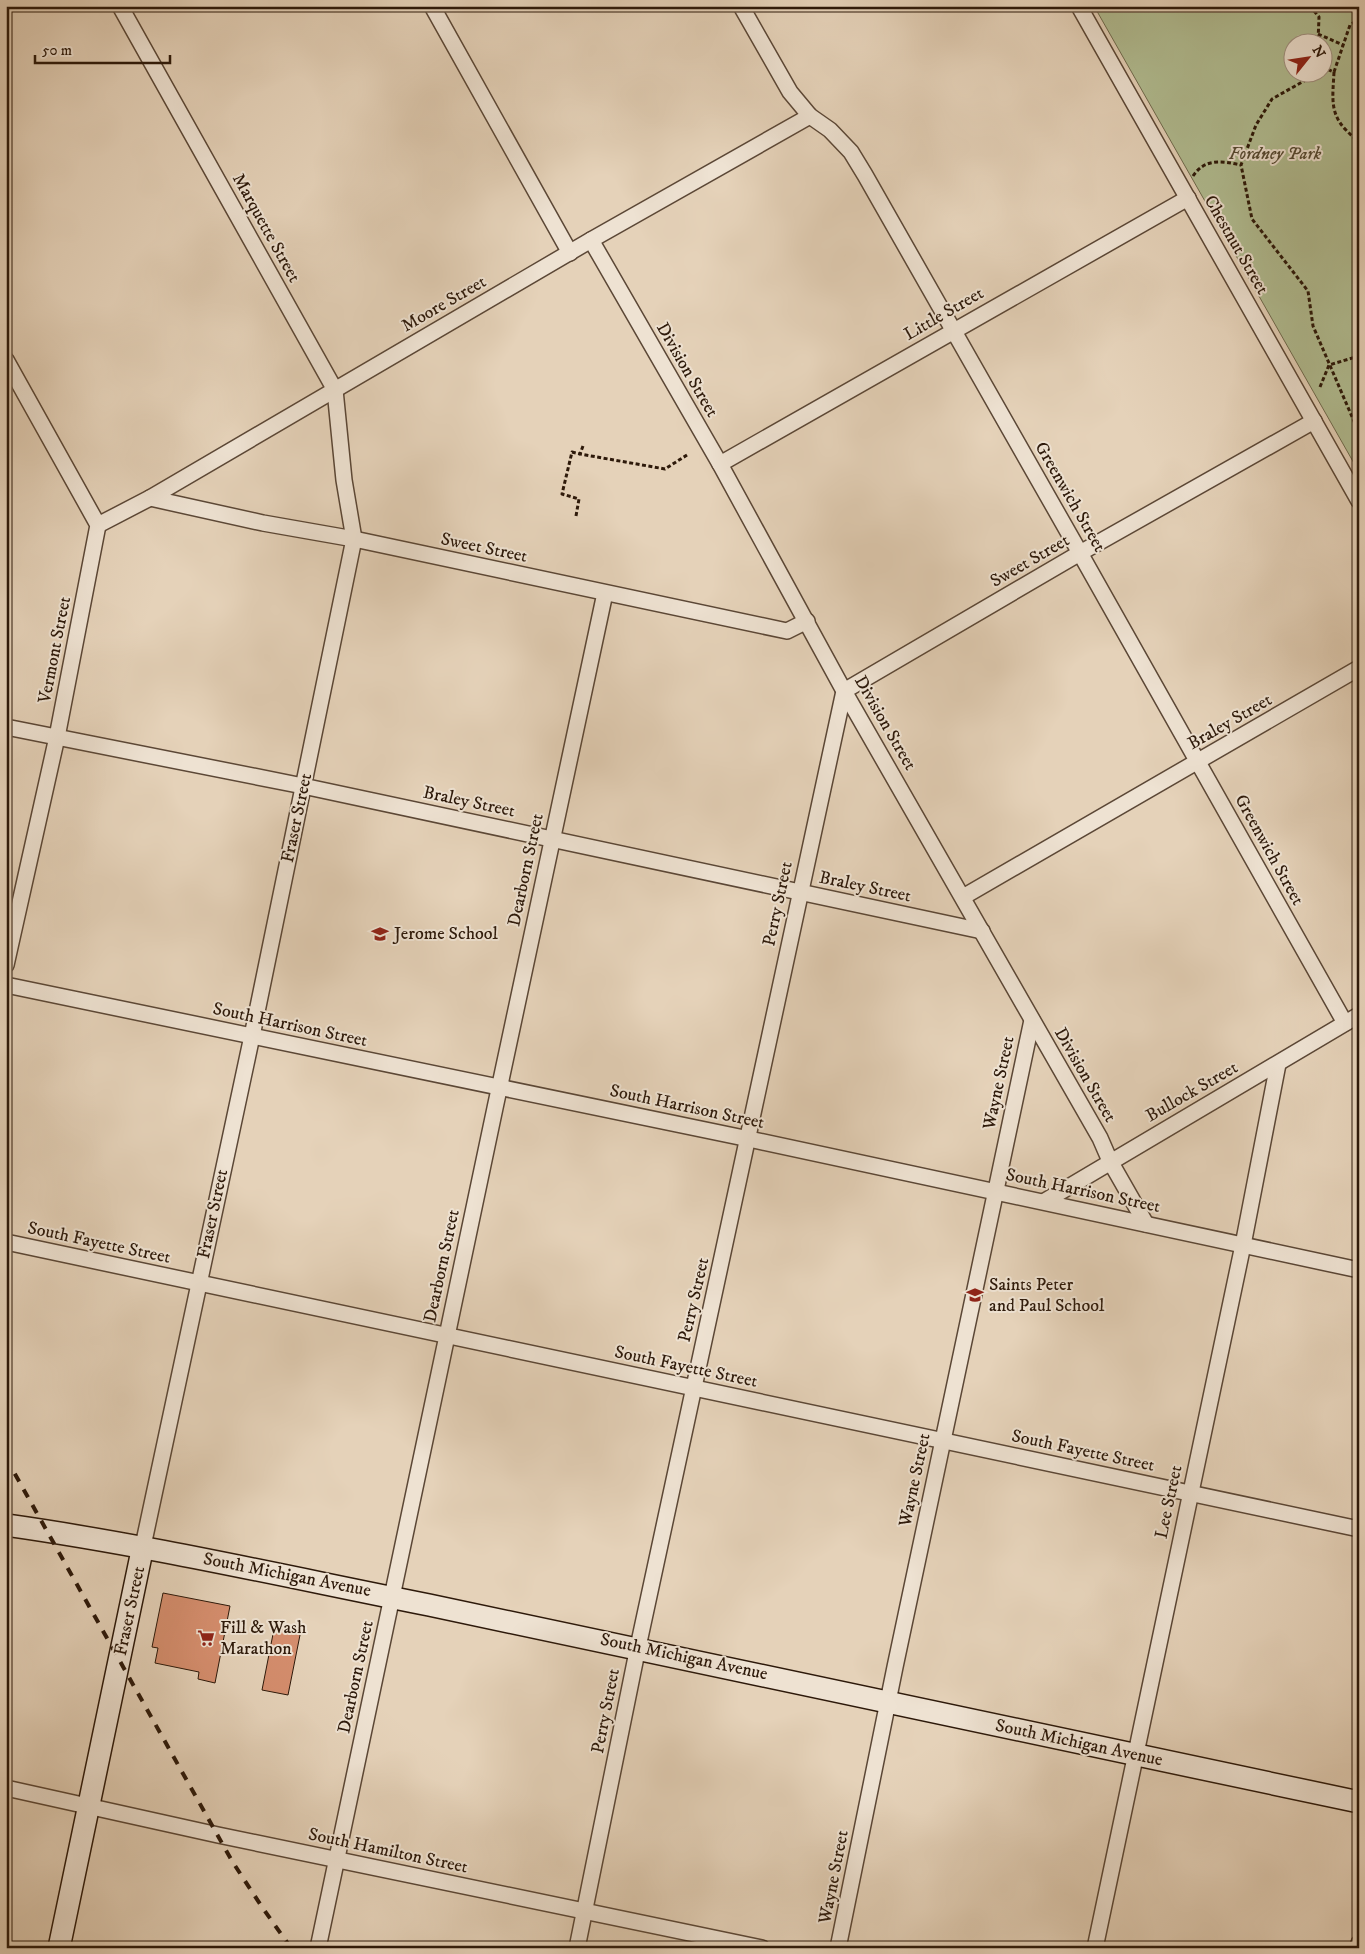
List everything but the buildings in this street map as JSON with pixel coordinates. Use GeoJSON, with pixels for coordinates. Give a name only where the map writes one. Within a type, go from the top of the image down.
{"type":"FeatureCollection","features":[{"type":"Feature","properties":{"kind":"street","name":"Marquette Street"},"geometry":{"type":"LineString","coordinates":[[120,6],[334,390],[344,480]]}},
{"type":"Feature","properties":{"kind":"street"},"geometry":{"type":"LineString","coordinates":[[432,6],[570,253]]}},
{"type":"Feature","properties":{"kind":"street","name":"Greenwich Street"},"geometry":{"type":"LineString","coordinates":[[742,6],[790,92],[810,116],[830,130],[851,152],[1080,553],[1345,1024]]}},
{"type":"Feature","properties":{"kind":"street","name":"Chestnut Street"},"geometry":{"type":"LineString","coordinates":[[1080,8],[1189,190],[1359,501]]}},
{"type":"Feature","properties":{"kind":"street","name":"Moore Street"},"geometry":{"type":"LineString","coordinates":[[98,526],[150,498],[591,240],[810,116]]}},
{"type":"Feature","properties":{"kind":"street","name":"Little Street"},"geometry":{"type":"LineString","coordinates":[[720,464],[953,331],[1189,190]]}},
{"type":"Feature","properties":{"kind":"street","name":"Division Street"},"geometry":{"type":"LineString","coordinates":[[591,240],[720,464],[844,691],[1100,1138],[1110,1161],[1146,1224]]}},
{"type":"Feature","properties":{"kind":"street"},"geometry":{"type":"LineString","coordinates":[[6,360],[98,526]]}},
{"type":"Feature","properties":{"kind":"street","name":"Sweet Street"},"geometry":{"type":"LineString","coordinates":[[844,691],[1080,553],[1314,421]]}},
{"type":"Feature","properties":{"kind":"street","name":"Fraser Street"},"geometry":{"type":"LineString","coordinates":[[59,1948],[198,1283],[252,1036],[354,539],[344,480]]}},
{"type":"Feature","properties":{"kind":"street","name":"Sweet Street"},"geometry":{"type":"LineString","coordinates":[[150,498],[262,524],[354,539],[787,631],[807,621]]}},
{"type":"Feature","properties":{"kind":"street","name":"Vermont Street"},"geometry":{"type":"LineString","coordinates":[[6,966],[57,737],[98,526]]}},
{"type":"Feature","properties":{"kind":"street","name":"Dearborn Street"},"geometry":{"type":"LineString","coordinates":[[318,1948],[605,593]]}},
{"type":"Feature","properties":{"kind":"street","name":"Braley Street"},"geometry":{"type":"LineString","coordinates":[[963,897],[1198,763],[1359,668]]}},
{"type":"Feature","properties":{"kind":"street","name":"Perry Street"},"geometry":{"type":"LineString","coordinates":[[578,1948],[638,1647],[749,1139],[844,691]]}},
{"type":"Feature","properties":{"kind":"street","name":"Braley Street"},"geometry":{"type":"LineString","coordinates":[[6,727],[303,786],[982,931]]}},
{"type":"Feature","properties":{"kind":"street","name":"South Harrison Street"},"geometry":{"type":"LineString","coordinates":[[6,985],[1045,1201],[1359,1270]]}},
{"type":"Feature","properties":{"kind":"street","name":"Bullock Street"},"geometry":{"type":"LineString","coordinates":[[1045,1201],[1359,1015]]}},
{"type":"Feature","properties":{"kind":"street","name":"Wayne Street"},"geometry":{"type":"LineString","coordinates":[[838,1948],[888,1701],[1032,1020]]}},
{"type":"Feature","properties":{"kind":"street","name":"Lee Street"},"geometry":{"type":"LineString","coordinates":[[1096,1948],[1190,1494],[1244,1245],[1278,1064]]}},
{"type":"Feature","properties":{"kind":"street","name":"South Fayette Street"},"geometry":{"type":"LineString","coordinates":[[6,1242],[1359,1529]]}},
{"type":"Feature","properties":{"kind":"street","name":"South Michigan Avenue"},"geometry":{"type":"LineString","coordinates":[[6,1525],[143,1546],[638,1647],[1136,1756],[1359,1802]]}},
{"type":"Feature","properties":{"kind":"street","name":"South Hamilton Street"},"geometry":{"type":"LineString","coordinates":[[6,1788],[336,1860],[762,1948]]}},
{"type":"Feature","properties":{"kind":"street"},"geometry":{"type":"LineString","coordinates":[[1358,1948],[1359,1943]]}},
{"type":"Feature","properties":{"kind":"path"},"geometry":{"type":"LineString","coordinates":[[1310,6],[1319,17],[1318,32]]}},
{"type":"Feature","properties":{"kind":"path"},"geometry":{"type":"LineString","coordinates":[[1359,19],[1350,25],[1343,45],[1334,72],[1332,97],[1337,120],[1354,138],[1359,140]]}},
{"type":"Feature","properties":{"kind":"path"},"geometry":{"type":"LineString","coordinates":[[1332,40],[1343,45]]}},
{"type":"Feature","properties":{"kind":"path"},"geometry":{"type":"LineString","coordinates":[[1302,82],[1272,100],[1256,125],[1241,165],[1252,219],[1308,291],[1313,326],[1359,432]]}},
{"type":"Feature","properties":{"kind":"path"},"geometry":{"type":"LineString","coordinates":[[1189,190],[1198,168],[1209,162],[1225,161],[1241,165]]}},
{"type":"Feature","properties":{"kind":"path"},"geometry":{"type":"LineString","coordinates":[[1320,387],[1329,365],[1347,358],[1359,356]]}},
{"type":"Feature","properties":{"kind":"path"},"geometry":{"type":"LineString","coordinates":[[580,454],[583,446]]}},
{"type":"Feature","properties":{"kind":"path"},"geometry":{"type":"LineString","coordinates":[[576,516],[579,498],[562,494],[572,452],[665,469],[687,455]]}},
{"type":"Feature","properties":{"kind":"green space","name":"Fordney Park"},"geometry":{"type":"Polygon","coordinates":[[[1094,6],[1359,6],[1359,472],[1094,6]]]}},
{"type":"Feature","properties":{"kind":"railway"},"geometry":{"type":"LineString","coordinates":[[6,1458],[232,1861],[291,1948]]}},
{"type":"Feature","properties":{"kind":"place","name":"Jerome School"},"geometry":{"type":"Point","coordinates":[380,934]}},
{"type":"Feature","properties":{"kind":"place","name":"Saints Peter and Paul School"},"geometry":{"type":"Point","coordinates":[975,1295]}},
{"type":"Feature","properties":{"kind":"place","name":"Fill & Wash Marathon"},"geometry":{"type":"Point","coordinates":[206,1638]}}]}
